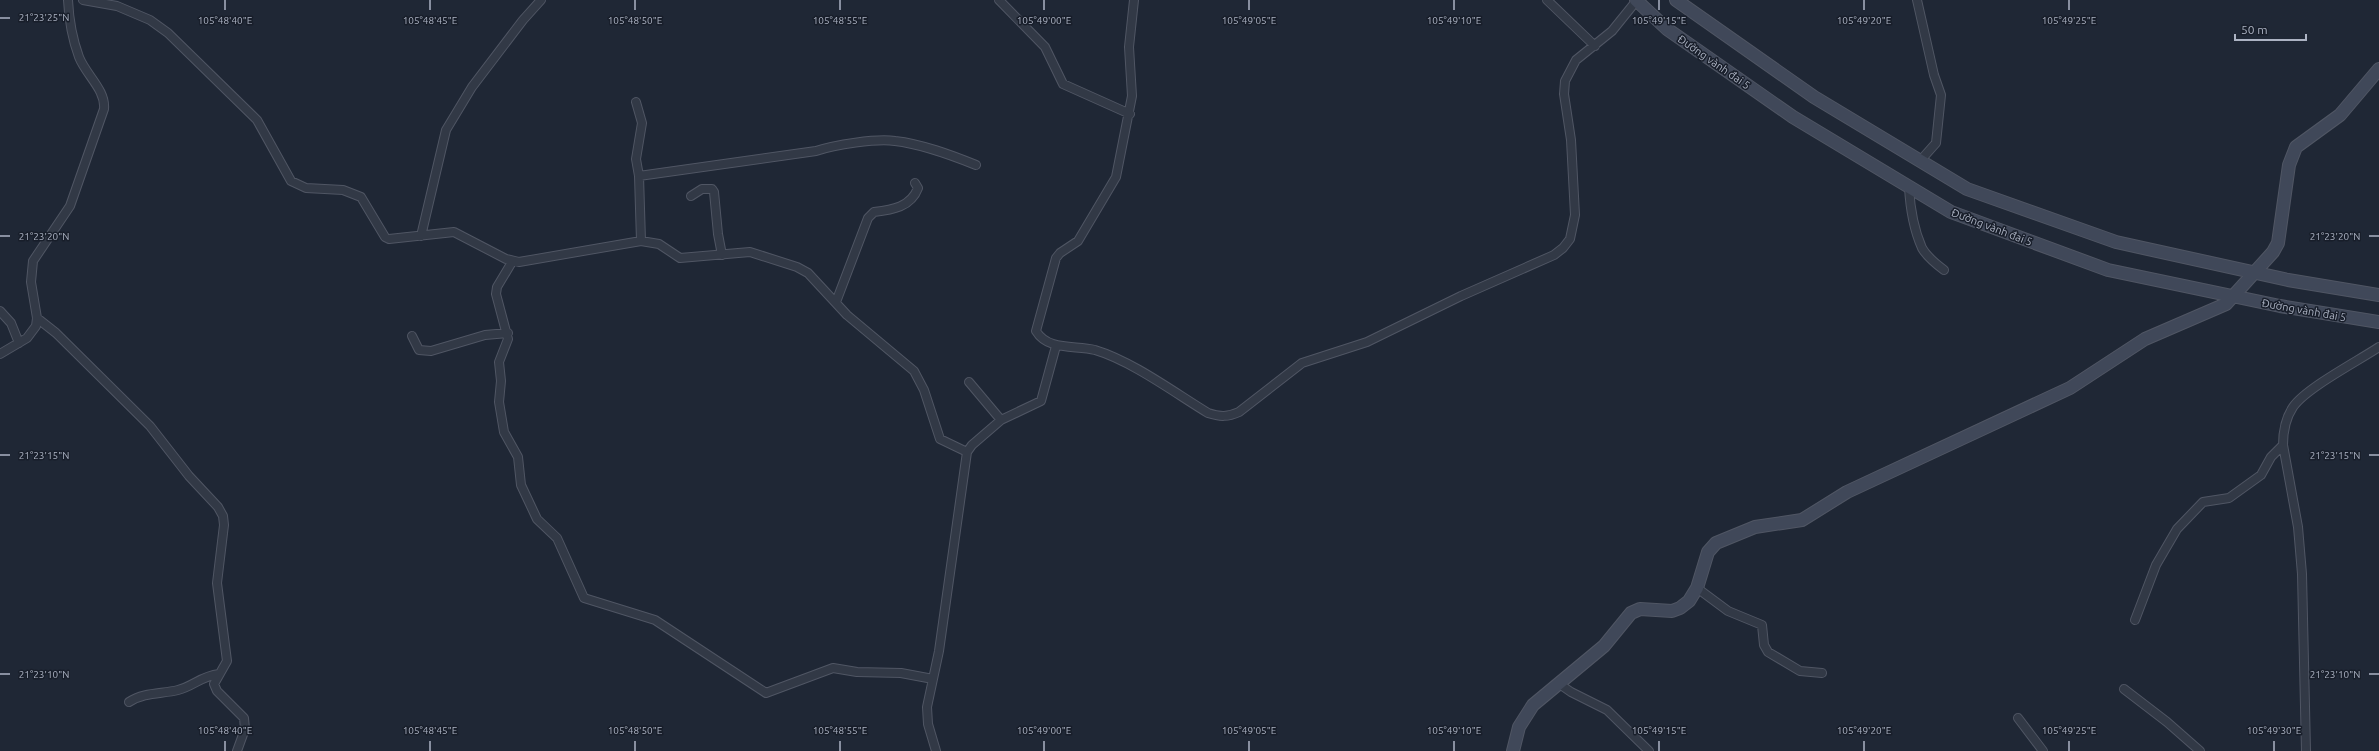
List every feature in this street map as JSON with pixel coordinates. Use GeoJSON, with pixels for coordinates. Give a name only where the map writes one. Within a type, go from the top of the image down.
{"type":"FeatureCollection","features":[{"type":"Feature","properties":{"kind":"main road","name":"Đường vành đai 5"},"geometry":{"type":"LineString","coordinates":[[1636,0],[1667,29],[1793,117],[1951,212],[2108,270],[2234,296],[2379,322]]}},
{"type":"Feature","properties":{"kind":"main road"},"geometry":{"type":"LineString","coordinates":[[1676,0],[1814,97],[1967,189],[2116,242],[2255,272],[2379,295]]}},
{"type":"Feature","properties":{"kind":"main road"},"geometry":{"type":"LineString","coordinates":[[1513,751],[1524,716],[1533,705],[1604,646],[1635,610],[1672,611],[1680,608],[1689,601],[1697,588],[1708,552],[1716,543],[1755,527],[1802,520],[1847,492],[2070,388],[2145,339],[2218,308],[2234,296],[2273,252],[2279,239],[2289,165],[2296,147],[2340,115],[2379,69]]}},
{"type":"Feature","properties":{"kind":"street"},"geometry":{"type":"LineString","coordinates":[[0,354],[33,333],[37,318],[31,282],[33,262],[70,206],[105,102],[77,52],[71,33],[68,0]]}},
{"type":"Feature","properties":{"kind":"street"},"geometry":{"type":"LineString","coordinates":[[83,0],[117,6],[150,20],[168,33],[257,120],[291,181],[306,188],[343,190],[361,197],[366,203],[384,237],[389,239],[454,232],[512,262],[527,262],[641,241],[659,244],[680,258],[750,252],[797,267],[808,273],[854,320],[914,371],[924,390],[940,439],[967,452]]}},
{"type":"Feature","properties":{"kind":"street"},"geometry":{"type":"LineString","coordinates":[[421,236],[446,130],[472,87],[523,20],[541,0]]}},
{"type":"Feature","properties":{"kind":"street"},"geometry":{"type":"LineString","coordinates":[[999,0],[1045,47],[1063,84],[1130,114]]}},
{"type":"Feature","properties":{"kind":"street"},"geometry":{"type":"LineString","coordinates":[[1134,0],[1128,47],[1132,96],[1130,114],[1113,185],[1078,241],[1060,253],[1056,258],[1036,331],[1040,337],[1056,346],[1080,347],[1109,355],[1208,413],[1219,416],[1230,416],[1239,412],[1302,363],[1367,342],[1461,296],[1554,255],[1564,248],[1570,239],[1575,215],[1571,140],[1564,94],[1565,81],[1576,60],[1612,32],[1636,0]]}},
{"type":"Feature","properties":{"kind":"street"},"geometry":{"type":"LineString","coordinates":[[1547,0],[1595,46]]}},
{"type":"Feature","properties":{"kind":"street"},"geometry":{"type":"LineString","coordinates":[[1917,0],[1934,75],[1941,95],[1936,143],[1920,161]]}},
{"type":"Feature","properties":{"kind":"street"},"geometry":{"type":"LineString","coordinates":[[636,102],[642,123],[636,159],[639,176],[641,241]]}},
{"type":"Feature","properties":{"kind":"street"},"geometry":{"type":"LineString","coordinates":[[639,176],[816,151],[828,147],[886,140],[927,149],[976,165]]}},
{"type":"Feature","properties":{"kind":"street"},"geometry":{"type":"LineString","coordinates":[[836,302],[868,218],[874,212],[891,210],[907,204],[917,193],[918,188],[915,183]]}},
{"type":"Feature","properties":{"kind":"street"},"geometry":{"type":"LineString","coordinates":[[1909,187],[1909,202],[1922,248],[1931,259],[1944,270]]}},
{"type":"Feature","properties":{"kind":"street"},"geometry":{"type":"LineString","coordinates":[[691,196],[706,188],[712,189],[714,192],[718,234],[722,255]]}},
{"type":"Feature","properties":{"kind":"street"},"geometry":{"type":"LineString","coordinates":[[512,262],[497,287],[496,294],[508,334],[508,342],[499,362],[501,381],[499,402],[504,432],[518,457],[521,485],[537,519],[557,538],[584,598],[655,620],[766,693],[833,668],[858,672],[901,673],[933,679]]}},
{"type":"Feature","properties":{"kind":"street"},"geometry":{"type":"LineString","coordinates":[[0,311],[11,323],[19,343]]}},
{"type":"Feature","properties":{"kind":"street"},"geometry":{"type":"LineString","coordinates":[[37,318],[144,419],[189,476],[218,507],[224,525],[217,583],[227,656],[224,666],[215,679],[215,688],[237,709],[245,723],[237,751]]}},
{"type":"Feature","properties":{"kind":"street"},"geometry":{"type":"LineString","coordinates":[[412,336],[419,350],[431,351],[485,335],[508,334]]}},
{"type":"Feature","properties":{"kind":"street"},"geometry":{"type":"LineString","coordinates":[[936,751],[926,716],[939,651],[967,452],[972,445],[1001,420],[1041,401],[1056,346]]}},
{"type":"Feature","properties":{"kind":"street"},"geometry":{"type":"LineString","coordinates":[[2306,751],[2302,568],[2298,527],[2282,445],[2287,417],[2293,406],[2304,395],[2379,347]]}},
{"type":"Feature","properties":{"kind":"street"},"geometry":{"type":"LineString","coordinates":[[969,382],[1001,420]]}},
{"type":"Feature","properties":{"kind":"street"},"geometry":{"type":"LineString","coordinates":[[2135,620],[2156,565],[2177,529],[2203,502],[2229,498],[2261,475],[2271,457],[2282,445]]}},
{"type":"Feature","properties":{"kind":"street"},"geometry":{"type":"LineString","coordinates":[[1697,588],[1728,611],[1762,625],[1764,645],[1768,652],[1800,671],[1822,673]]}},
{"type":"Feature","properties":{"kind":"street"},"geometry":{"type":"LineString","coordinates":[[129,702],[144,695],[179,690],[205,676],[219,674]]}},
{"type":"Feature","properties":{"kind":"street"},"geometry":{"type":"LineString","coordinates":[[1558,683],[1571,692],[1592,701],[1607,710],[1649,751]]}},
{"type":"Feature","properties":{"kind":"street"},"geometry":{"type":"LineString","coordinates":[[2124,689],[2167,722],[2200,751]]}},
{"type":"Feature","properties":{"kind":"street"},"geometry":{"type":"LineString","coordinates":[[2018,718],[2043,751]]}}]}
